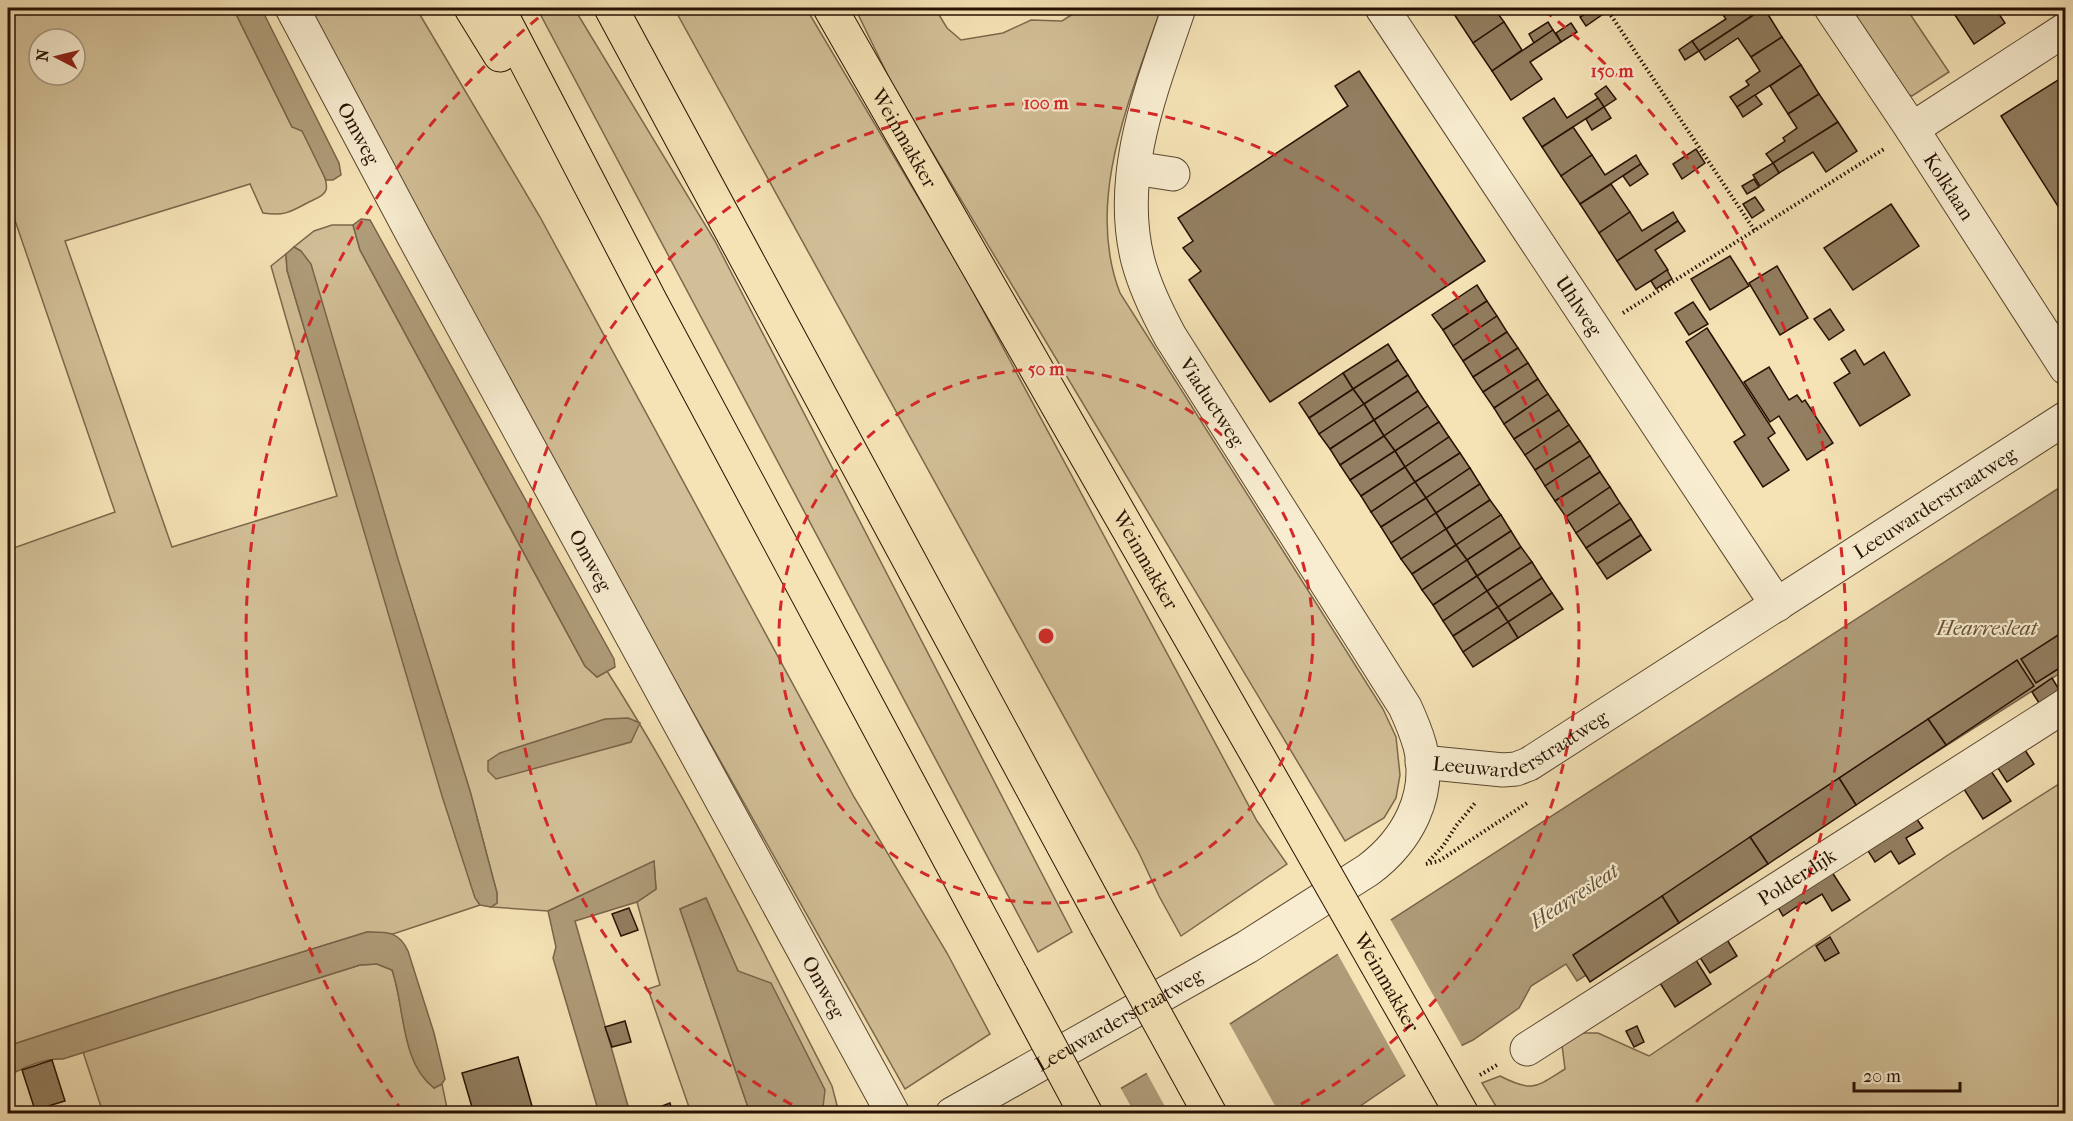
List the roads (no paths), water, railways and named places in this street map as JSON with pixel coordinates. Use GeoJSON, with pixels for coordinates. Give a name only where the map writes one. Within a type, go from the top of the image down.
{"type":"FeatureCollection","features":[{"type":"Feature","properties":{"kind":"main road"},"geometry":{"type":"LineString","coordinates":[[471,8],[651,302]]}},
{"type":"Feature","properties":{"kind":"main road"},"geometry":{"type":"LineString","coordinates":[[498,8],[651,302],[1086,1113]]}},
{"type":"Feature","properties":{"kind":"main road"},"geometry":{"type":"LineString","coordinates":[[611,8],[1210,1113]]}},
{"type":"Feature","properties":{"kind":"main road","name":"Weinmakker"},"geometry":{"type":"LineString","coordinates":[[830,8],[1462,1113]]}},
{"type":"Feature","properties":{"kind":"street","name":"Omweg"},"geometry":{"type":"LineString","coordinates":[[292,8],[436,278],[893,1113]]}},
{"type":"Feature","properties":{"kind":"street","name":"Viaductweg"},"geometry":{"type":"LineString","coordinates":[[1179,8],[1142,124],[1134,168],[1132,209],[1135,244],[1146,285],[1162,321],[1397,693],[1416,733],[1422,762]]}},
{"type":"Feature","properties":{"kind":"street","name":"Uhlweg"},"geometry":{"type":"LineString","coordinates":[[1382,8],[1777,605]]}},
{"type":"Feature","properties":{"kind":"street","name":"Kolklaan"},"geometry":{"type":"LineString","coordinates":[[1831,8],[1899,138],[2066,368]]}},
{"type":"Feature","properties":{"kind":"street"},"geometry":{"type":"LineString","coordinates":[[1899,138],[2066,29]]}},
{"type":"Feature","properties":{"kind":"street"},"geometry":{"type":"LineString","coordinates":[[1134,168],[1173,174]]}},
{"type":"Feature","properties":{"kind":"street","name":"Leeuwarderstraatweg"},"geometry":{"type":"LineString","coordinates":[[952,1113],[1247,947],[1382,859],[1398,843],[1411,823],[1419,796],[1422,762],[1503,770],[1522,767],[2066,418]]}},
{"type":"Feature","properties":{"kind":"street","name":"Polderdijk"},"geometry":{"type":"LineString","coordinates":[[1527,1049],[2066,705]]}},
{"type":"Feature","properties":{"kind":"water"},"geometry":{"type":"Polygon","coordinates":[[[233,8],[261,8],[339,163],[341,175],[333,180],[326,180],[302,131],[292,127],[233,8]]]}},
{"type":"Feature","properties":{"kind":"water"},"geometry":{"type":"Polygon","coordinates":[[[361,219],[370,220],[614,659],[615,667],[597,677],[585,666],[360,250],[353,225],[361,219]]]}},
{"type":"Feature","properties":{"kind":"water"},"geometry":{"type":"Polygon","coordinates":[[[294,247],[301,251],[311,264],[398,559],[470,791],[497,893],[497,903],[491,907],[480,905],[475,898],[442,796],[287,270],[286,254],[294,247]]]}},
{"type":"Feature","properties":{"kind":"water","name":"Hearresleat"},"geometry":{"type":"Polygon","coordinates":[[[2065,484],[2065,670],[1577,981],[1566,964],[1531,986],[1519,1008],[1473,1040],[1419,1066],[1350,1113],[1077,1114],[1216,1033],[2065,484]]]}},
{"type":"Feature","properties":{"kind":"water"},"geometry":{"type":"Polygon","coordinates":[[[628,718],[640,723],[631,742],[496,779],[488,771],[488,761],[500,753],[605,719],[628,718]]]}},
{"type":"Feature","properties":{"kind":"water"},"geometry":{"type":"Polygon","coordinates":[[[654,861],[656,889],[637,902],[575,921],[630,1113],[599,1113],[553,958],[556,947],[548,911],[654,861]]]}},
{"type":"Feature","properties":{"kind":"water"},"geometry":{"type":"Polygon","coordinates":[[[706,898],[738,971],[771,983],[825,1090],[823,1107],[819,1113],[750,1113],[680,909],[706,898]]]}},
{"type":"Feature","properties":{"kind":"water"},"geometry":{"type":"Polygon","coordinates":[[[367,932],[392,934],[401,940],[408,951],[434,1033],[445,1079],[442,1084],[434,1088],[423,1077],[409,1049],[392,970],[377,964],[360,965],[63,1059],[27,1066],[8,1076],[8,1046],[367,932]]]}}]}
